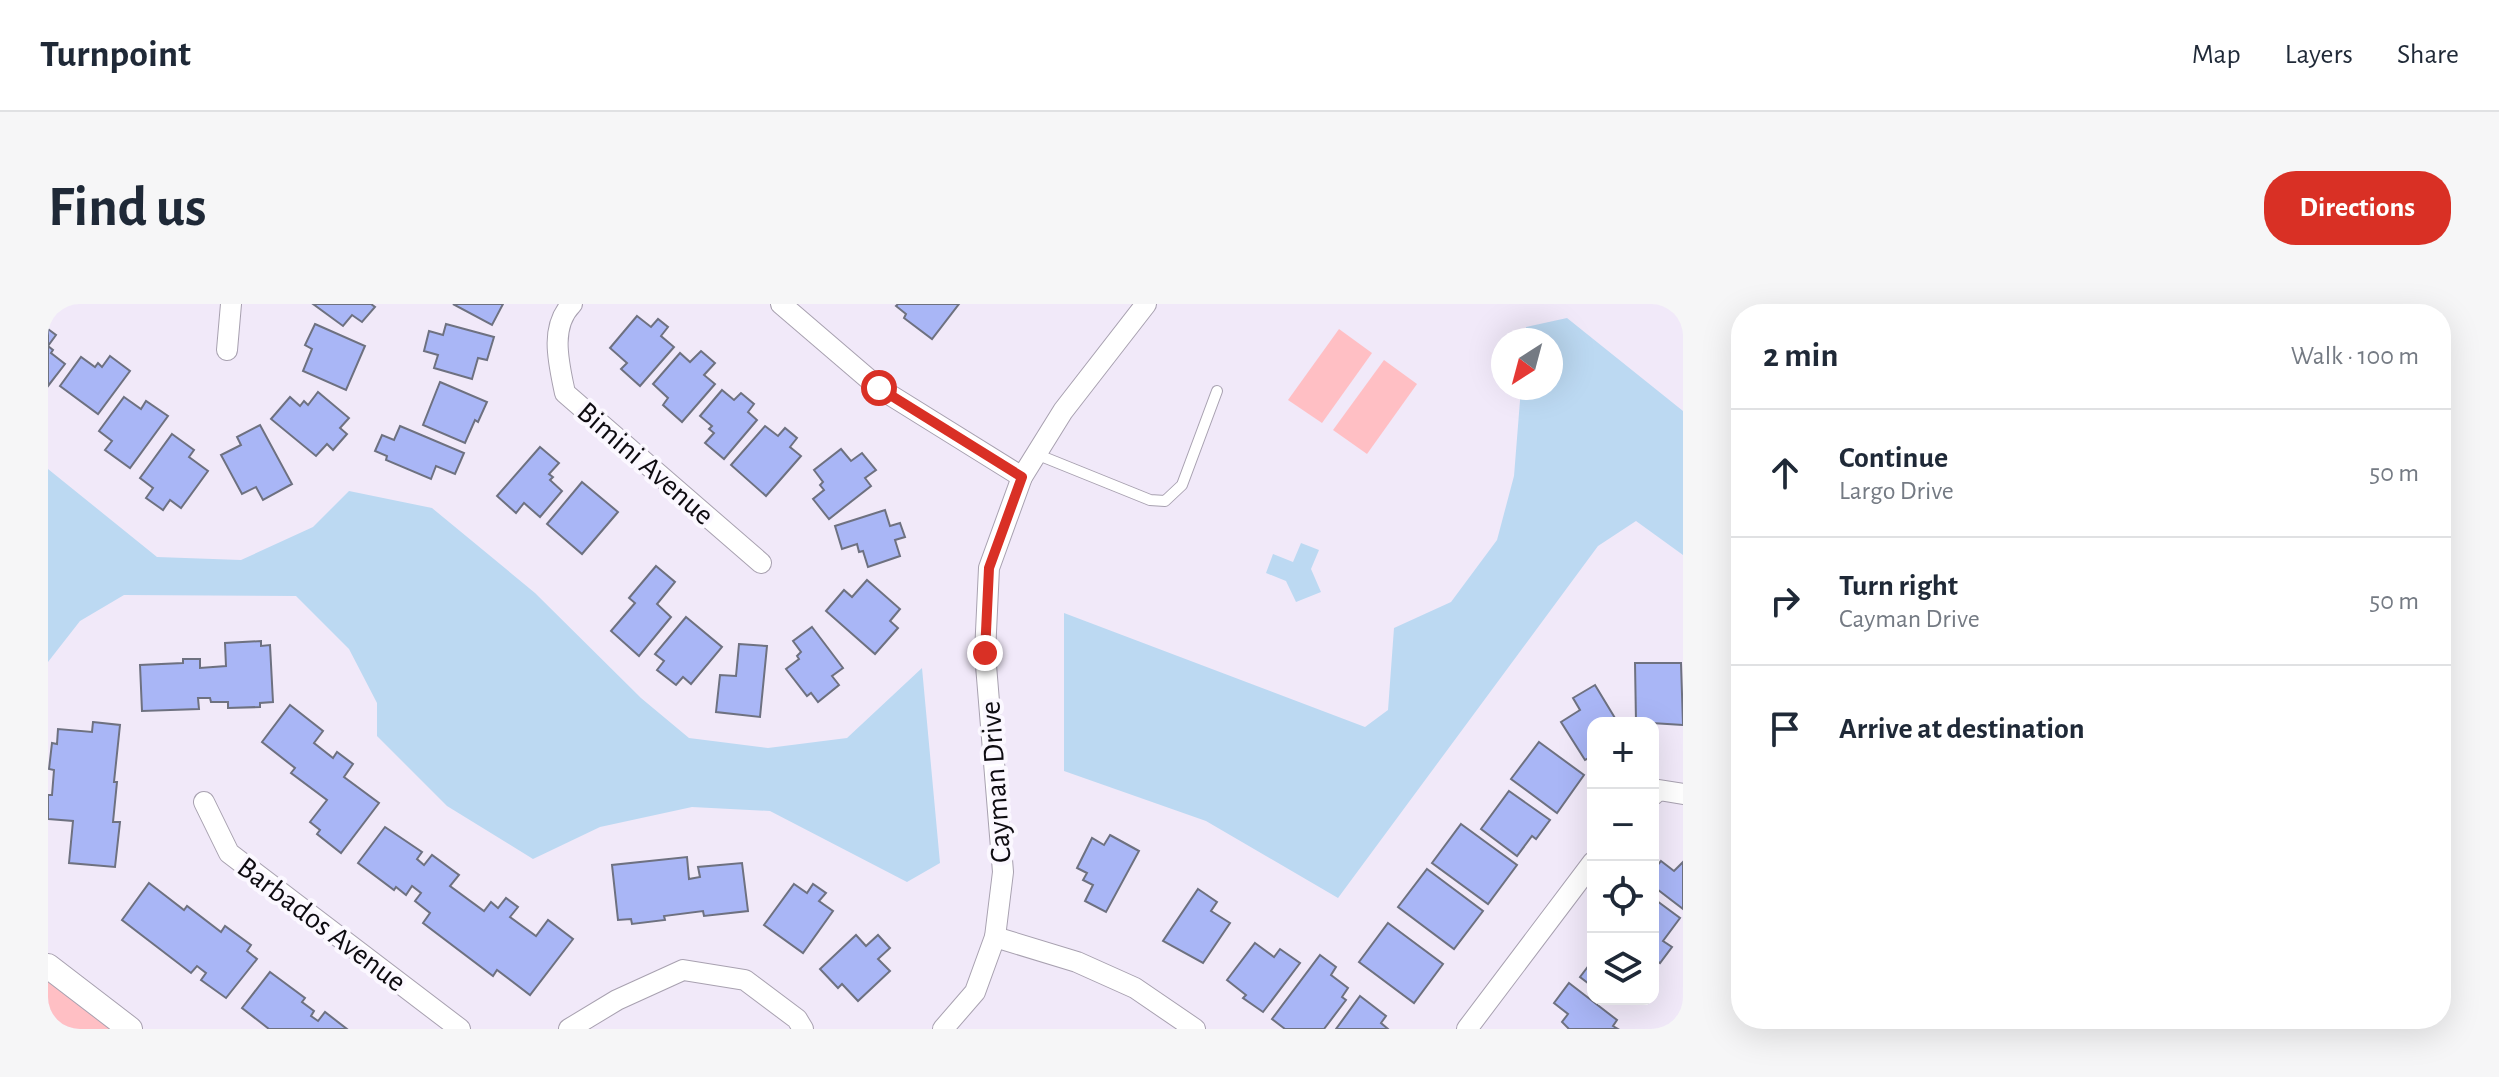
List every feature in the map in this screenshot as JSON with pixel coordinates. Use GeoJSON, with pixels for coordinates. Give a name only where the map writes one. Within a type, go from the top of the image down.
{"type":"FeatureCollection","features":[{"type":"Feature","properties":{"kind":"street"},"geometry":{"type":"LineString","coordinates":[[227,350],[231,304]]}},
{"type":"Feature","properties":{"kind":"street","name":"Bimini Avenue"},"geometry":{"type":"LineString","coordinates":[[572,304],[563,313],[556,353],[565,393],[761,563]]}},
{"type":"Feature","properties":{"kind":"street"},"geometry":{"type":"LineString","coordinates":[[781,304],[879,388],[1022,477]]}},
{"type":"Feature","properties":{"kind":"street","name":"Cayman Drive"},"geometry":{"type":"LineString","coordinates":[[943,1029],[975,992],[995,937],[1003,872],[985,653],[989,568],[1022,477],[1063,411],[1146,304]]}},
{"type":"Feature","properties":{"kind":"street"},"geometry":{"type":"LineString","coordinates":[[1659,790],[1683,794]]}},
{"type":"Feature","properties":{"kind":"street","name":"Barbados Avenue"},"geometry":{"type":"LineString","coordinates":[[204,802],[229,853],[460,1029]]}},
{"type":"Feature","properties":{"kind":"street"},"geometry":{"type":"LineString","coordinates":[[1467,1029],[1587,870]]}},
{"type":"Feature","properties":{"kind":"street"},"geometry":{"type":"LineString","coordinates":[[995,937],[1077,962],[1135,988],[1195,1029]]}},
{"type":"Feature","properties":{"kind":"street"},"geometry":{"type":"LineString","coordinates":[[48,966],[130,1029]]}},
{"type":"Feature","properties":{"kind":"street"},"geometry":{"type":"LineString","coordinates":[[569,1029],[617,1000],[683,970],[745,980],[797,1019],[803,1029]]}},
{"type":"Feature","properties":{"kind":"lane"},"geometry":{"type":"LineString","coordinates":[[1036,454],[1150,500],[1165,501],[1182,485],[1217,391]]}},
{"type":"Feature","properties":{"kind":"shaded area"},"geometry":{"type":"Polygon","coordinates":[[[1339,329],[1372,353],[1322,423],[1288,400],[1339,329]]]}},
{"type":"Feature","properties":{"kind":"shaded area"},"geometry":{"type":"Polygon","coordinates":[[[1384,360],[1417,384],[1367,454],[1333,430],[1384,360]]]}},
{"type":"Feature","properties":{"kind":"shaded area"},"geometry":{"type":"Polygon","coordinates":[[[48,966],[130,1029],[48,1029],[48,966]]]}},
{"type":"Feature","properties":{"kind":"water"},"geometry":{"type":"Polygon","coordinates":[[[1567,318],[1683,411],[1683,555],[1636,521],[1598,546],[1338,898],[1206,821],[1064,771],[1064,613],[1365,727],[1388,710],[1394,628],[1451,602],[1497,540],[1514,476],[1520,400],[1563,400],[1563,328],[1526,327],[1567,318]]]}},
{"type":"Feature","properties":{"kind":"water"},"geometry":{"type":"Polygon","coordinates":[[[48,469],[157,557],[241,560],[313,527],[349,491],[432,508],[535,593],[641,698],[689,738],[768,748],[847,738],[922,668],[940,863],[907,882],[770,811],[692,807],[600,827],[533,859],[447,806],[377,736],[377,703],[349,649],[296,596],[124,595],[80,621],[48,662],[48,469]]]}},
{"type":"Feature","properties":{"kind":"water"},"geometry":{"type":"Polygon","coordinates":[[[1301,543],[1319,550],[1311,569],[1321,592],[1296,602],[1286,581],[1266,573],[1273,554],[1293,562],[1301,543]]]}},
{"type":"Feature","properties":{"kind":"building"},"geometry":{"type":"Polygon","coordinates":[[[313,304],[371,304],[375,307],[362,322],[352,315],[343,326],[313,304]]]}},
{"type":"Feature","properties":{"kind":"building"},"geometry":{"type":"Polygon","coordinates":[[[453,304],[503,304],[492,325],[453,304]]]}},
{"type":"Feature","properties":{"kind":"building"},"geometry":{"type":"Polygon","coordinates":[[[959,304],[932,339],[904,318],[906,314],[896,306],[959,304]]]}},
{"type":"Feature","properties":{"kind":"building"},"geometry":{"type":"Polygon","coordinates":[[[637,316],[651,327],[658,319],[668,327],[661,336],[674,347],[640,386],[621,369],[627,363],[610,348],[637,316]]]}},
{"type":"Feature","properties":{"kind":"building"},"geometry":{"type":"Polygon","coordinates":[[[315,324],[365,346],[346,390],[303,371],[312,349],[305,345],[315,324]]]}},
{"type":"Feature","properties":{"kind":"building"},"geometry":{"type":"Polygon","coordinates":[[[446,324],[494,337],[487,360],[478,358],[472,379],[434,368],[438,355],[424,351],[429,331],[443,335],[446,324]]]}},
{"type":"Feature","properties":{"kind":"building"},"geometry":{"type":"Polygon","coordinates":[[[48,329],[56,335],[48,346],[48,329]]]}},
{"type":"Feature","properties":{"kind":"building"},"geometry":{"type":"Polygon","coordinates":[[[48,346],[53,350],[51,353],[65,364],[48,386],[48,346]]]}},
{"type":"Feature","properties":{"kind":"building"},"geometry":{"type":"Polygon","coordinates":[[[701,351],[715,363],[704,375],[715,384],[682,422],[663,405],[668,398],[653,384],[680,353],[690,362],[701,351]]]}},
{"type":"Feature","properties":{"kind":"building"},"geometry":{"type":"Polygon","coordinates":[[[110,356],[130,371],[98,414],[60,386],[81,357],[95,367],[98,363],[102,367],[110,356]]]}},
{"type":"Feature","properties":{"kind":"building"},"geometry":{"type":"Polygon","coordinates":[[[440,382],[487,402],[465,443],[423,425],[440,382]]]}},
{"type":"Feature","properties":{"kind":"building"},"geometry":{"type":"Polygon","coordinates":[[[722,390],[734,400],[741,393],[754,404],[748,412],[757,420],[724,459],[705,443],[714,433],[709,429],[712,426],[700,416],[722,390]]]}},
{"type":"Feature","properties":{"kind":"building"},"geometry":{"type":"Polygon","coordinates":[[[318,392],[349,418],[340,428],[347,434],[333,450],[327,444],[316,456],[271,419],[290,397],[300,406],[304,401],[308,405],[318,392]]]}},
{"type":"Feature","properties":{"kind":"building"},"geometry":{"type":"Polygon","coordinates":[[[124,397],[141,409],[146,401],[168,416],[130,468],[105,450],[112,441],[99,431],[124,397]]]}},
{"type":"Feature","properties":{"kind":"building"},"geometry":{"type":"Polygon","coordinates":[[[260,425],[292,484],[263,500],[256,487],[242,494],[221,455],[241,445],[237,437],[260,425]]]}},
{"type":"Feature","properties":{"kind":"building"},"geometry":{"type":"Polygon","coordinates":[[[400,426],[464,453],[455,474],[436,466],[431,479],[386,460],[387,456],[375,451],[382,435],[394,440],[400,426]]]}},
{"type":"Feature","properties":{"kind":"building"},"geometry":{"type":"Polygon","coordinates":[[[765,426],[778,436],[785,428],[797,438],[790,447],[801,456],[766,496],[731,465],[765,426]]]}},
{"type":"Feature","properties":{"kind":"building"},"geometry":{"type":"Polygon","coordinates":[[[172,434],[194,450],[189,457],[208,471],[181,508],[170,500],[163,510],[146,498],[153,488],[140,478],[172,434]]]}},
{"type":"Feature","properties":{"kind":"building"},"geometry":{"type":"Polygon","coordinates":[[[540,447],[559,463],[549,474],[553,477],[550,480],[562,491],[540,517],[524,503],[516,513],[497,496],[540,447]]]}},
{"type":"Feature","properties":{"kind":"building"},"geometry":{"type":"Polygon","coordinates":[[[841,449],[851,461],[862,453],[876,470],[865,478],[871,486],[829,519],[813,499],[824,490],[820,485],[823,482],[814,470],[841,449]]]}},
{"type":"Feature","properties":{"kind":"building"},"geometry":{"type":"Polygon","coordinates":[[[582,482],[618,512],[582,554],[547,524],[582,482]]]}},
{"type":"Feature","properties":{"kind":"building"},"geometry":{"type":"Polygon","coordinates":[[[885,510],[890,526],[900,523],[905,537],[895,540],[900,556],[868,567],[857,544],[842,549],[835,526],[885,510]]]}},
{"type":"Feature","properties":{"kind":"building"},"geometry":{"type":"Polygon","coordinates":[[[656,566],[675,582],[657,604],[671,617],[639,656],[611,631],[635,603],[629,598],[656,566]]]}},
{"type":"Feature","properties":{"kind":"building"},"geometry":{"type":"Polygon","coordinates":[[[867,580],[900,609],[890,621],[898,628],[875,654],[826,611],[844,590],[852,597],[867,580]]]}},
{"type":"Feature","properties":{"kind":"building"},"geometry":{"type":"Polygon","coordinates":[[[686,617],[722,647],[691,684],[683,677],[676,685],[657,670],[664,661],[655,654],[686,617]]]}},
{"type":"Feature","properties":{"kind":"building"},"geometry":{"type":"Polygon","coordinates":[[[812,627],[843,668],[832,676],[839,685],[818,702],[811,693],[807,696],[786,669],[799,659],[797,656],[801,652],[793,641],[812,627]]]}},
{"type":"Feature","properties":{"kind":"building"},"geometry":{"type":"Polygon","coordinates":[[[261,641],[261,646],[270,645],[273,702],[260,703],[260,707],[228,708],[228,702],[198,698],[199,709],[142,711],[140,665],[200,659],[200,668],[226,666],[225,643],[261,641]]]}},
{"type":"Feature","properties":{"kind":"building"},"geometry":{"type":"Polygon","coordinates":[[[739,644],[767,646],[760,717],[716,712],[720,675],[736,676],[739,644]]]}},
{"type":"Feature","properties":{"kind":"building"},"geometry":{"type":"Polygon","coordinates":[[[1635,663],[1681,663],[1683,725],[1659,723],[1659,717],[1636,717],[1635,663]]]}},
{"type":"Feature","properties":{"kind":"building"},"geometry":{"type":"Polygon","coordinates":[[[1595,685],[1614,717],[1587,717],[1585,760],[1561,722],[1580,710],[1573,698],[1595,685]]]}},
{"type":"Feature","properties":{"kind":"building"},"geometry":{"type":"Polygon","coordinates":[[[290,705],[323,731],[314,743],[333,758],[337,752],[353,764],[344,777],[379,803],[341,853],[317,834],[320,830],[310,822],[327,800],[291,773],[295,768],[262,742],[290,705]]]}},
{"type":"Feature","properties":{"kind":"building"},"geometry":{"type":"Polygon","coordinates":[[[93,722],[120,725],[114,782],[117,782],[113,822],[120,822],[115,867],[69,863],[73,821],[48,819],[48,795],[52,795],[54,770],[49,769],[52,743],[57,744],[58,729],[92,732],[93,722]]]}},
{"type":"Feature","properties":{"kind":"building"},"geometry":{"type":"Polygon","coordinates":[[[1539,742],[1584,775],[1557,813],[1511,779],[1539,742]]]}},
{"type":"Feature","properties":{"kind":"building"},"geometry":{"type":"Polygon","coordinates":[[[1509,791],[1550,820],[1536,839],[1532,836],[1517,856],[1481,829],[1509,791]]]}},
{"type":"Feature","properties":{"kind":"building"},"geometry":{"type":"Polygon","coordinates":[[[1461,824],[1517,865],[1488,904],[1432,863],[1461,824]]]}},
{"type":"Feature","properties":{"kind":"building"},"geometry":{"type":"Polygon","coordinates":[[[385,827],[422,852],[417,859],[424,865],[432,855],[459,875],[450,886],[484,911],[491,902],[498,908],[506,898],[518,907],[510,917],[536,936],[548,920],[573,939],[530,995],[497,970],[493,976],[423,923],[430,913],[415,901],[421,893],[412,886],[406,895],[396,887],[394,890],[358,863],[385,827]]]}},
{"type":"Feature","properties":{"kind":"building"},"geometry":{"type":"Polygon","coordinates":[[[1110,835],[1139,851],[1106,912],[1085,901],[1093,885],[1083,880],[1087,873],[1077,868],[1092,838],[1104,845],[1110,835]]]}},
{"type":"Feature","properties":{"kind":"building"},"geometry":{"type":"Polygon","coordinates":[[[687,857],[689,879],[700,877],[698,867],[742,863],[748,911],[704,916],[703,911],[632,924],[631,919],[618,920],[612,865],[687,857]]]}},
{"type":"Feature","properties":{"kind":"building"},"geometry":{"type":"Polygon","coordinates":[[[1661,861],[1674,871],[1683,862],[1683,909],[1659,891],[1661,861]]]}},
{"type":"Feature","properties":{"kind":"building"},"geometry":{"type":"Polygon","coordinates":[[[1427,869],[1483,911],[1454,949],[1398,907],[1427,869]]]}},
{"type":"Feature","properties":{"kind":"building"},"geometry":{"type":"Polygon","coordinates":[[[149,883],[184,910],[187,906],[221,932],[225,926],[251,945],[247,951],[257,959],[226,998],[201,980],[206,973],[197,966],[191,973],[122,920],[149,883]]]}},
{"type":"Feature","properties":{"kind":"building"},"geometry":{"type":"Polygon","coordinates":[[[794,884],[807,893],[813,884],[826,893],[819,901],[833,911],[803,953],[764,925],[794,884]]]}},
{"type":"Feature","properties":{"kind":"building"},"geometry":{"type":"Polygon","coordinates":[[[1198,889],[1217,902],[1211,911],[1230,923],[1203,963],[1163,941],[1198,889]]]}},
{"type":"Feature","properties":{"kind":"building"},"geometry":{"type":"Polygon","coordinates":[[[1659,902],[1680,918],[1663,941],[1672,947],[1660,963],[1659,902]]]}},
{"type":"Feature","properties":{"kind":"building"},"geometry":{"type":"Polygon","coordinates":[[[1388,923],[1443,964],[1414,1003],[1359,962],[1388,923]]]}},
{"type":"Feature","properties":{"kind":"building"},"geometry":{"type":"Polygon","coordinates":[[[856,935],[866,946],[878,935],[890,948],[878,959],[890,971],[858,1001],[842,984],[838,988],[820,969],[856,935]]]}},
{"type":"Feature","properties":{"kind":"building"},"geometry":{"type":"Polygon","coordinates":[[[1255,943],[1274,957],[1280,949],[1300,963],[1263,1012],[1243,998],[1246,995],[1227,980],[1255,943]]]}},
{"type":"Feature","properties":{"kind":"building"},"geometry":{"type":"Polygon","coordinates":[[[1320,955],[1336,967],[1331,975],[1348,988],[1342,997],[1346,1000],[1324,1029],[1285,1029],[1272,1019],[1320,955]]]}},
{"type":"Feature","properties":{"kind":"building"},"geometry":{"type":"Polygon","coordinates":[[[1587,968],[1587,982],[1580,977],[1587,968]]]}},
{"type":"Feature","properties":{"kind":"building"},"geometry":{"type":"Polygon","coordinates":[[[270,972],[305,998],[302,1002],[314,1011],[311,1016],[318,1021],[325,1012],[347,1029],[269,1029],[242,1008],[270,972]]]}},
{"type":"Feature","properties":{"kind":"building"},"geometry":{"type":"Polygon","coordinates":[[[1569,983],[1587,997],[1587,1005],[1598,1005],[1617,1020],[1613,1026],[1618,1029],[1569,1029],[1562,1022],[1568,1014],[1554,1003],[1569,983]]]}},
{"type":"Feature","properties":{"kind":"building"},"geometry":{"type":"Polygon","coordinates":[[[1360,996],[1386,1016],[1381,1023],[1388,1029],[1336,1029],[1360,996]]]}},
{"type":"Feature","properties":{"kind":"route"},"geometry":{"type":"LineString","coordinates":[[879,388],[1022,477],[989,568],[985,653]]}}]}
